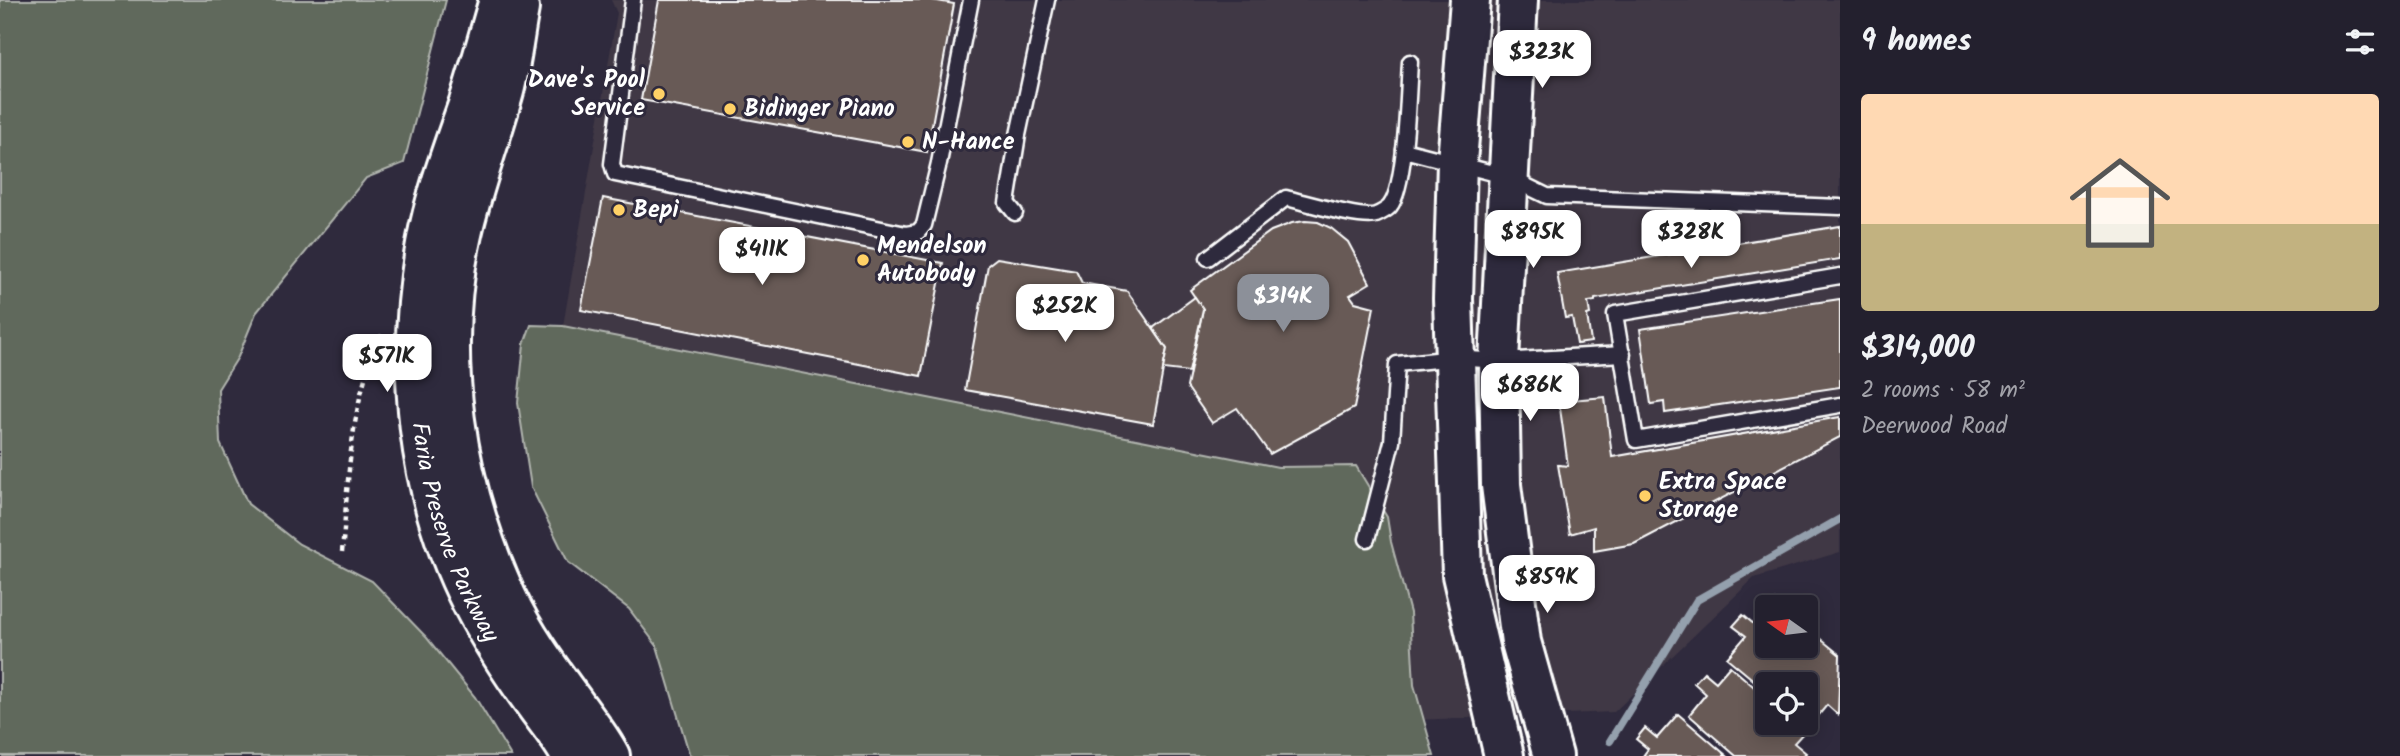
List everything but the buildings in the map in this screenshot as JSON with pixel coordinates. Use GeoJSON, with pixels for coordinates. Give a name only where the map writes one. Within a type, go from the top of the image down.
{"type":"FeatureCollection","features":[{"type":"Feature","properties":{"kind":"street","name":"Faria Preserve Parkway"},"geometry":{"type":"LineString","coordinates":[[499,0],[442,181],[426,242],[417,304],[414,356],[419,425],[429,486],[449,548],[472,603],[501,657],[571,756]]}},
{"type":"Feature","properties":{"kind":"street","name":"Faria Preserve Parkway"},"geometry":{"type":"LineString","coordinates":[[521,0],[504,90],[461,236],[452,298],[450,350],[454,419],[464,481],[484,542],[507,598],[536,651],[610,756]]}},
{"type":"Feature","properties":{"kind":"street"},"geometry":{"type":"LineString","coordinates":[[1470,0],[1457,162],[1454,299],[1462,575],[1504,756]]}},
{"type":"Feature","properties":{"kind":"street"},"geometry":{"type":"LineString","coordinates":[[1518,0],[1499,361],[1501,485],[1521,642],[1553,756]]}},
{"type":"Feature","properties":{"kind":"lane"},"geometry":{"type":"LineString","coordinates":[[633,0],[612,164],[615,174],[906,234],[918,232],[924,225],[971,0]]}},
{"type":"Feature","properties":{"kind":"lane"},"geometry":{"type":"LineString","coordinates":[[1015,214],[1007,203],[1011,170],[1047,0]]}},
{"type":"Feature","properties":{"kind":"lane"},"geometry":{"type":"LineString","coordinates":[[1208,258],[1286,198],[1352,215],[1375,216],[1390,207],[1397,189],[1404,150],[1410,62]]}},
{"type":"Feature","properties":{"kind":"lane"},"geometry":{"type":"LineString","coordinates":[[1404,150],[1508,177],[1547,196],[1840,206]]}},
{"type":"Feature","properties":{"kind":"lane"},"geometry":{"type":"LineString","coordinates":[[1840,276],[1615,314],[1636,440],[1840,405]]}},
{"type":"Feature","properties":{"kind":"lane"},"geometry":{"type":"LineString","coordinates":[[1367,539],[1392,442],[1397,364],[1455,358],[1499,361],[1623,354]]}},
{"type":"Feature","properties":{"kind":"path"},"geometry":{"type":"LineString","coordinates":[[342,552],[354,432],[370,359],[382,335],[417,304]]}},
{"type":"Feature","properties":{"kind":"shaded area"},"geometry":{"type":"Polygon","coordinates":[[[611,0],[1840,0],[1840,552],[1754,578],[1614,712],[1414,720],[1355,466],[1278,467],[563,326],[617,13],[611,0]]]}},
{"type":"Feature","properties":{"kind":"green space"},"geometry":{"type":"Polygon","coordinates":[[[0,0],[446,0],[404,163],[366,178],[256,313],[238,357],[218,389],[220,443],[248,504],[299,544],[372,581],[427,638],[475,697],[511,756],[0,756],[0,0]]]}},
{"type":"Feature","properties":{"kind":"green space"},"geometry":{"type":"Polygon","coordinates":[[[531,325],[563,326],[1278,467],[1356,466],[1387,517],[1410,613],[1414,685],[1434,756],[690,756],[657,646],[629,609],[568,562],[531,487],[518,403],[524,344],[531,325]]]}},
{"type":"Feature","properties":{"kind":"waterway"},"geometry":{"type":"LineString","coordinates":[[1610,741],[1697,600],[1840,519]]}},
{"type":"Feature","properties":{"kind":"place","name":"Dave's Pool Service"},"geometry":{"type":"Point","coordinates":[659,94]}},
{"type":"Feature","properties":{"kind":"place","name":"Bidinger Piano"},"geometry":{"type":"Point","coordinates":[730,109]}},
{"type":"Feature","properties":{"kind":"place","name":"N-Hance"},"geometry":{"type":"Point","coordinates":[908,142]}},
{"type":"Feature","properties":{"kind":"place","name":"Bepi"},"geometry":{"type":"Point","coordinates":[619,210]}},
{"type":"Feature","properties":{"kind":"place","name":"Mendelson Autobody"},"geometry":{"type":"Point","coordinates":[863,260]}},
{"type":"Feature","properties":{"kind":"place","name":"Extra Space Storage"},"geometry":{"type":"Point","coordinates":[1645,496]}}]}
